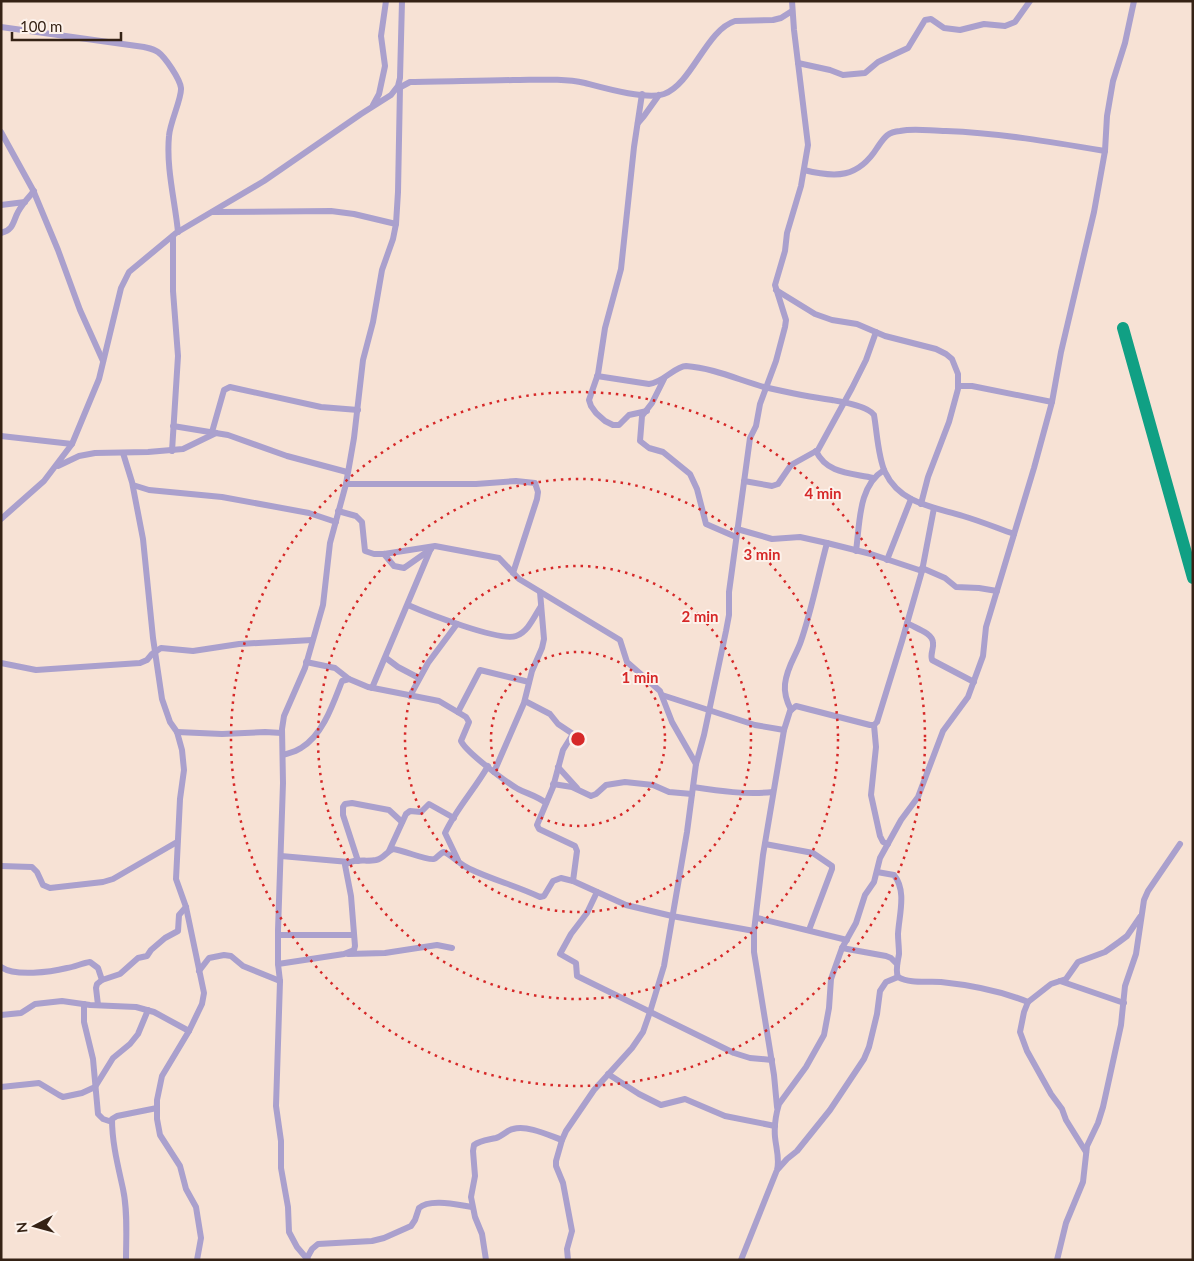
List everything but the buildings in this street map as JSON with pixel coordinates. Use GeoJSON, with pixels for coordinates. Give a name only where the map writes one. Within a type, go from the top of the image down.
{"type":"FeatureCollection","features":[{"type":"Feature","properties":{"kind":"street"},"geometry":{"type":"LineString","coordinates":[[371,108],[379,94],[385,66],[381,36],[386,1]]}},
{"type":"Feature","properties":{"kind":"street"},"geometry":{"type":"LineString","coordinates":[[391,95],[398,86],[400,78],[402,1]]}},
{"type":"Feature","properties":{"kind":"street"},"geometry":{"type":"LineString","coordinates":[[568,1260],[567,1249],[572,1231],[563,1182],[556,1166],[556,1161],[562,1140],[587,1099],[632,1048],[643,1032],[664,966],[696,764],[710,709],[729,615],[729,592],[750,438],[756,426],[765,387],[776,361],[786,320],[776,290],[776,280],[785,251],[787,233],[804,170],[808,145],[792,1]]}},
{"type":"Feature","properties":{"kind":"street"},"geometry":{"type":"LineString","coordinates":[[798,63],[843,75],[865,74],[878,62],[908,48],[925,20],[932,19],[944,28],[960,30],[984,24],[1005,26],[1015,22],[1030,1]]}},
{"type":"Feature","properties":{"kind":"street"},"geometry":{"type":"LineString","coordinates":[[741,1260],[777,1170],[775,1126],[779,1104],[806,1068],[824,1035],[829,1008],[831,979],[842,948],[856,923],[865,895],[874,882],[880,858],[901,820],[915,803],[943,731],[968,697],[983,656],[984,637],[1052,402],[1061,352],[1094,212],[1105,151],[1107,116],[1113,81],[1125,43],[1134,1]]}},
{"type":"Feature","properties":{"kind":"street"},"geometry":{"type":"LineString","coordinates":[[638,123],[659,96],[671,90],[682,79],[728,23],[735,21],[778,20],[792,11]]}},
{"type":"Feature","properties":{"kind":"street"},"geometry":{"type":"LineString","coordinates":[[1,27],[155,50],[163,56],[180,86],[181,93],[174,112],[168,142],[176,234],[173,291],[178,356],[172,426],[172,451]]}},
{"type":"Feature","properties":{"kind":"street"},"geometry":{"type":"LineString","coordinates":[[1,520],[38,488],[72,444],[99,379],[124,280],[129,272],[176,234],[264,182],[400,87],[410,82],[554,80],[583,83],[622,93],[659,96]]}},
{"type":"Feature","properties":{"kind":"street"},"geometry":{"type":"LineString","coordinates":[[400,87],[396,224],[382,270],[373,322],[363,360],[354,438],[346,484],[328,556],[323,605],[302,678],[284,716],[282,733],[283,783],[278,935],[280,981],[276,1106],[281,1140],[281,1168],[288,1207],[289,1232],[297,1247],[308,1259],[312,1249],[318,1244],[372,1241],[393,1235],[411,1226],[416,1220],[419,1208],[425,1204],[444,1203],[472,1207]]}},
{"type":"Feature","properties":{"kind":"street"},"geometry":{"type":"LineString","coordinates":[[642,94],[622,269],[606,328],[597,376],[589,400],[591,406],[605,421],[616,426],[629,415],[647,411]]}},
{"type":"Feature","properties":{"kind":"street"},"geometry":{"type":"LineString","coordinates":[[804,170],[832,175],[852,171],[866,163],[886,135],[906,130],[1027,137],[1105,151]]}},
{"type":"Feature","properties":{"kind":"street"},"geometry":{"type":"LineString","coordinates":[[1,132],[34,191],[80,310],[103,362]]}},
{"type":"Feature","properties":{"kind":"street"},"geometry":{"type":"LineString","coordinates":[[1,233],[10,229],[15,222],[17,213],[34,191]]}},
{"type":"Feature","properties":{"kind":"street"},"geometry":{"type":"LineString","coordinates":[[1,205],[25,202]]}},
{"type":"Feature","properties":{"kind":"street"},"geometry":{"type":"LineString","coordinates":[[212,212],[331,211],[354,214],[396,224]]}},
{"type":"Feature","properties":{"kind":"street"},"geometry":{"type":"LineString","coordinates":[[776,290],[815,314],[832,320],[857,324],[885,336],[936,348],[946,354],[955,366],[958,374],[958,386],[949,422],[928,477],[921,504]]}},
{"type":"Feature","properties":{"kind":"street"},"geometry":{"type":"LineString","coordinates":[[744,481],[772,486],[778,484],[792,465],[816,451],[822,444],[845,402],[866,360],[876,332]]}},
{"type":"Feature","properties":{"kind":"street"},"geometry":{"type":"LineString","coordinates":[[597,376],[649,384],[657,383],[678,368],[685,366],[765,387],[845,402],[872,412],[884,470],[891,481],[911,499],[921,504],[964,516],[1014,534]]}},
{"type":"Feature","properties":{"kind":"street"},"geometry":{"type":"LineString","coordinates":[[664,378],[652,403],[642,418],[639,439],[641,443],[649,448],[663,452],[685,468],[697,489],[706,524],[736,537]]}},
{"type":"Feature","properties":{"kind":"street"},"geometry":{"type":"LineString","coordinates":[[958,386],[972,386],[1052,402]]}},
{"type":"Feature","properties":{"kind":"street"},"geometry":{"type":"LineString","coordinates":[[55,468],[79,456],[96,453],[172,451],[188,447],[214,433],[224,390],[230,387],[321,407],[358,410]]}},
{"type":"Feature","properties":{"kind":"street"},"geometry":{"type":"LineString","coordinates":[[172,426],[228,436],[287,456],[347,472]]}},
{"type":"Feature","properties":{"kind":"street"},"geometry":{"type":"LineString","coordinates":[[1,436],[72,444]]}},
{"type":"Feature","properties":{"kind":"street"},"geometry":{"type":"LineString","coordinates":[[816,451],[822,462],[834,470],[873,478]]}},
{"type":"Feature","properties":{"kind":"street"},"geometry":{"type":"LineString","coordinates":[[123,453],[133,485],[145,559],[162,700],[181,744],[184,770],[180,799],[176,879],[186,907],[204,989],[204,997],[189,1031],[162,1076],[157,1108],[160,1135],[180,1166],[186,1189],[196,1207],[201,1238],[197,1260]]}},
{"type":"Feature","properties":{"kind":"street"},"geometry":{"type":"LineString","coordinates":[[856,551],[862,503],[873,478],[884,470]]}},
{"type":"Feature","properties":{"kind":"street"},"geometry":{"type":"LineString","coordinates":[[346,484],[476,484],[516,481],[535,483],[538,492],[537,499],[513,573]]}},
{"type":"Feature","properties":{"kind":"street"},"geometry":{"type":"LineString","coordinates":[[133,485],[149,490],[222,497],[309,513],[336,522]]}},
{"type":"Feature","properties":{"kind":"street"},"geometry":{"type":"LineString","coordinates":[[887,560],[911,499]]}},
{"type":"Feature","properties":{"kind":"street"},"geometry":{"type":"LineString","coordinates":[[888,844],[883,842],[880,836],[871,795],[876,747],[874,725],[877,722],[922,570],[934,508]]}},
{"type":"Feature","properties":{"kind":"street"},"geometry":{"type":"LineString","coordinates":[[338,511],[356,516],[362,522],[365,551],[374,554],[384,554],[433,547],[447,547],[498,558],[519,578],[540,592],[575,614],[616,636],[622,643],[627,662],[657,688],[662,695],[672,722],[696,764]]}},
{"type":"Feature","properties":{"kind":"street"},"geometry":{"type":"LineString","coordinates":[[737,529],[772,538],[800,537],[827,543],[922,570],[945,578],[956,587],[997,591]]}},
{"type":"Feature","properties":{"kind":"street"},"geometry":{"type":"LineString","coordinates":[[791,710],[787,701],[785,685],[791,660],[802,641],[827,543]]}},
{"type":"Feature","properties":{"kind":"street"},"geometry":{"type":"LineString","coordinates":[[384,554],[394,566],[401,568],[409,565],[433,547]]}},
{"type":"Feature","properties":{"kind":"street"},"geometry":{"type":"LineString","coordinates":[[372,688],[433,547]]}},
{"type":"Feature","properties":{"kind":"street"},"geometry":{"type":"LineString","coordinates":[[494,772],[525,702],[529,682],[544,639],[540,592]]}},
{"type":"Feature","properties":{"kind":"street"},"geometry":{"type":"LineString","coordinates":[[408,605],[477,631],[512,637],[524,632],[541,606]]}},
{"type":"Feature","properties":{"kind":"street"},"geometry":{"type":"LineString","coordinates":[[907,623],[931,637],[934,644],[930,656],[932,660],[974,682]]}},
{"type":"Feature","properties":{"kind":"street"},"geometry":{"type":"LineString","coordinates":[[410,696],[419,678],[457,624]]}},
{"type":"Feature","properties":{"kind":"street"},"geometry":{"type":"LineString","coordinates":[[1,663],[36,670],[140,663],[147,660],[159,649],[166,648],[193,651],[239,644],[312,640]]}},
{"type":"Feature","properties":{"kind":"street"},"geometry":{"type":"LineString","coordinates":[[386,658],[398,668],[419,678]]}},
{"type":"Feature","properties":{"kind":"street"},"geometry":{"type":"LineString","coordinates":[[306,662],[335,668],[350,679],[372,688],[439,701],[458,712],[466,717],[469,722],[462,742],[468,751],[513,786],[538,796],[546,802]]}},
{"type":"Feature","properties":{"kind":"street"},"geometry":{"type":"LineString","coordinates":[[458,712],[480,670],[529,682]]}},
{"type":"Feature","properties":{"kind":"street"},"geometry":{"type":"LineString","coordinates":[[282,755],[295,752],[312,739],[320,728],[342,681],[350,679]]}},
{"type":"Feature","properties":{"kind":"street"},"geometry":{"type":"LineString","coordinates":[[662,695],[755,724],[784,730]]}},
{"type":"Feature","properties":{"kind":"street"},"geometry":{"type":"LineString","coordinates":[[525,702],[550,714],[558,724],[573,733],[563,750],[554,784],[537,826],[539,829],[575,846],[577,851],[573,882]]}},
{"type":"Feature","properties":{"kind":"street"},"geometry":{"type":"LineString","coordinates":[[777,1111],[772,1060],[754,960],[754,931],[764,844],[784,730],[791,710],[796,706],[854,722],[874,725]]}},
{"type":"Feature","properties":{"kind":"street"},"geometry":{"type":"LineString","coordinates":[[177,732],[222,734],[282,733]]}},
{"type":"Feature","properties":{"kind":"street"},"geometry":{"type":"LineString","coordinates":[[459,862],[453,847],[445,835],[488,766]]}},
{"type":"Feature","properties":{"kind":"street"},"geometry":{"type":"LineString","coordinates":[[558,767],[580,791]]}},
{"type":"Feature","properties":{"kind":"street"},"geometry":{"type":"LineString","coordinates":[[554,784],[572,787],[593,796],[606,785],[625,782],[653,785],[668,792],[692,794]]}},
{"type":"Feature","properties":{"kind":"street"},"geometry":{"type":"LineString","coordinates":[[693,787],[731,792],[773,792]]}},
{"type":"Feature","properties":{"kind":"street"},"geometry":{"type":"LineString","coordinates":[[358,861],[343,815],[342,807],[345,804],[375,806],[389,810],[402,822]]}},
{"type":"Feature","properties":{"kind":"street"},"geometry":{"type":"LineString","coordinates":[[281,856],[350,862],[375,860],[382,858],[389,851],[409,811],[420,812],[428,804],[454,818]]}},
{"type":"Feature","properties":{"kind":"street"},"geometry":{"type":"LineString","coordinates":[[1,866],[32,867],[37,872],[41,883],[46,887],[103,882],[113,879],[177,842]]}},
{"type":"Feature","properties":{"kind":"street"},"geometry":{"type":"LineString","coordinates":[[764,844],[813,853],[832,866],[809,930]]}},
{"type":"Feature","properties":{"kind":"street"},"geometry":{"type":"LineString","coordinates":[[1057,1260],[1066,1224],[1083,1182],[1086,1152],[1090,1138],[1098,1123],[1102,1107],[1121,1025],[1125,986],[1136,954],[1147,894],[1180,844]]}},
{"type":"Feature","properties":{"kind":"street"},"geometry":{"type":"LineString","coordinates":[[389,851],[398,850],[429,859],[436,858],[444,852],[465,867],[491,879],[540,896],[544,896],[555,879],[561,878],[626,905],[672,916],[754,931]]}},
{"type":"Feature","properties":{"kind":"street"},"geometry":{"type":"LineString","coordinates":[[344,954],[355,948],[351,896],[345,869],[347,863],[350,862]]}},
{"type":"Feature","properties":{"kind":"street"},"geometry":{"type":"LineString","coordinates":[[877,872],[894,875],[901,891],[896,971],[898,977]]}},
{"type":"Feature","properties":{"kind":"street"},"geometry":{"type":"LineString","coordinates":[[596,892],[587,913],[571,934],[560,954],[576,963],[577,976],[734,1054],[772,1060]]}},
{"type":"Feature","properties":{"kind":"street"},"geometry":{"type":"LineString","coordinates":[[98,1005],[97,984],[102,980],[115,977],[136,960],[147,956],[151,950],[166,938],[178,932],[179,915],[186,907]]}},
{"type":"Feature","properties":{"kind":"street"},"geometry":{"type":"LineString","coordinates":[[1086,1152],[1066,1120],[1062,1109],[1051,1094],[1020,1036],[1024,1012],[1028,1002],[1051,984],[1066,979],[1078,962],[1105,952],[1120,942],[1142,916]]}},
{"type":"Feature","properties":{"kind":"street"},"geometry":{"type":"LineString","coordinates":[[757,918],[847,940]]}},
{"type":"Feature","properties":{"kind":"street"},"geometry":{"type":"LineString","coordinates":[[278,935],[354,935]]}},
{"type":"Feature","properties":{"kind":"street"},"geometry":{"type":"LineString","coordinates":[[278,964],[344,954],[385,953],[437,945],[452,948]]}},
{"type":"Feature","properties":{"kind":"street"},"geometry":{"type":"LineString","coordinates":[[842,948],[886,956],[892,958],[897,964]]}},
{"type":"Feature","properties":{"kind":"street"},"geometry":{"type":"LineString","coordinates":[[199,971],[209,958],[224,954],[233,957],[243,966],[280,981]]}},
{"type":"Feature","properties":{"kind":"street"},"geometry":{"type":"LineString","coordinates":[[1,967],[14,972],[36,972],[68,968],[90,962],[98,968],[102,980]]}},
{"type":"Feature","properties":{"kind":"street"},"geometry":{"type":"LineString","coordinates":[[777,1170],[797,1152],[830,1110],[864,1059],[877,1014],[880,991],[886,982],[898,977],[906,980],[942,982],[1008,994],[1028,1002]]}},
{"type":"Feature","properties":{"kind":"street"},"geometry":{"type":"LineString","coordinates":[[1060,981],[1124,1003]]}},
{"type":"Feature","properties":{"kind":"street"},"geometry":{"type":"LineString","coordinates":[[1,1015],[21,1013],[35,1004],[62,1001],[136,1007],[148,1010],[189,1031]]}},
{"type":"Feature","properties":{"kind":"street"},"geometry":{"type":"LineString","coordinates":[[84,1004],[84,1022],[90,1044],[98,1114],[103,1119],[112,1122]]}},
{"type":"Feature","properties":{"kind":"street"},"geometry":{"type":"LineString","coordinates":[[1,1087],[39,1082],[58,1096],[82,1094],[95,1086],[113,1058],[130,1044],[138,1034],[148,1010]]}},
{"type":"Feature","properties":{"kind":"street"},"geometry":{"type":"LineString","coordinates":[[608,1074],[639,1094],[661,1105],[685,1099],[725,1116],[775,1126]]}},
{"type":"Feature","properties":{"kind":"street"},"geometry":{"type":"LineString","coordinates":[[126,1260],[124,1197],[118,1170],[112,1122],[117,1116],[157,1108]]}},
{"type":"Feature","properties":{"kind":"street"},"geometry":{"type":"LineString","coordinates":[[486,1260],[482,1234],[472,1207],[472,1188],[475,1176],[472,1151],[476,1144],[500,1137],[512,1129],[520,1128],[540,1132],[562,1140]]}},
{"type":"Feature","properties":{"kind":"waterway"},"geometry":{"type":"LineString","coordinates":[[1123,328],[1193,578]]}}]}
